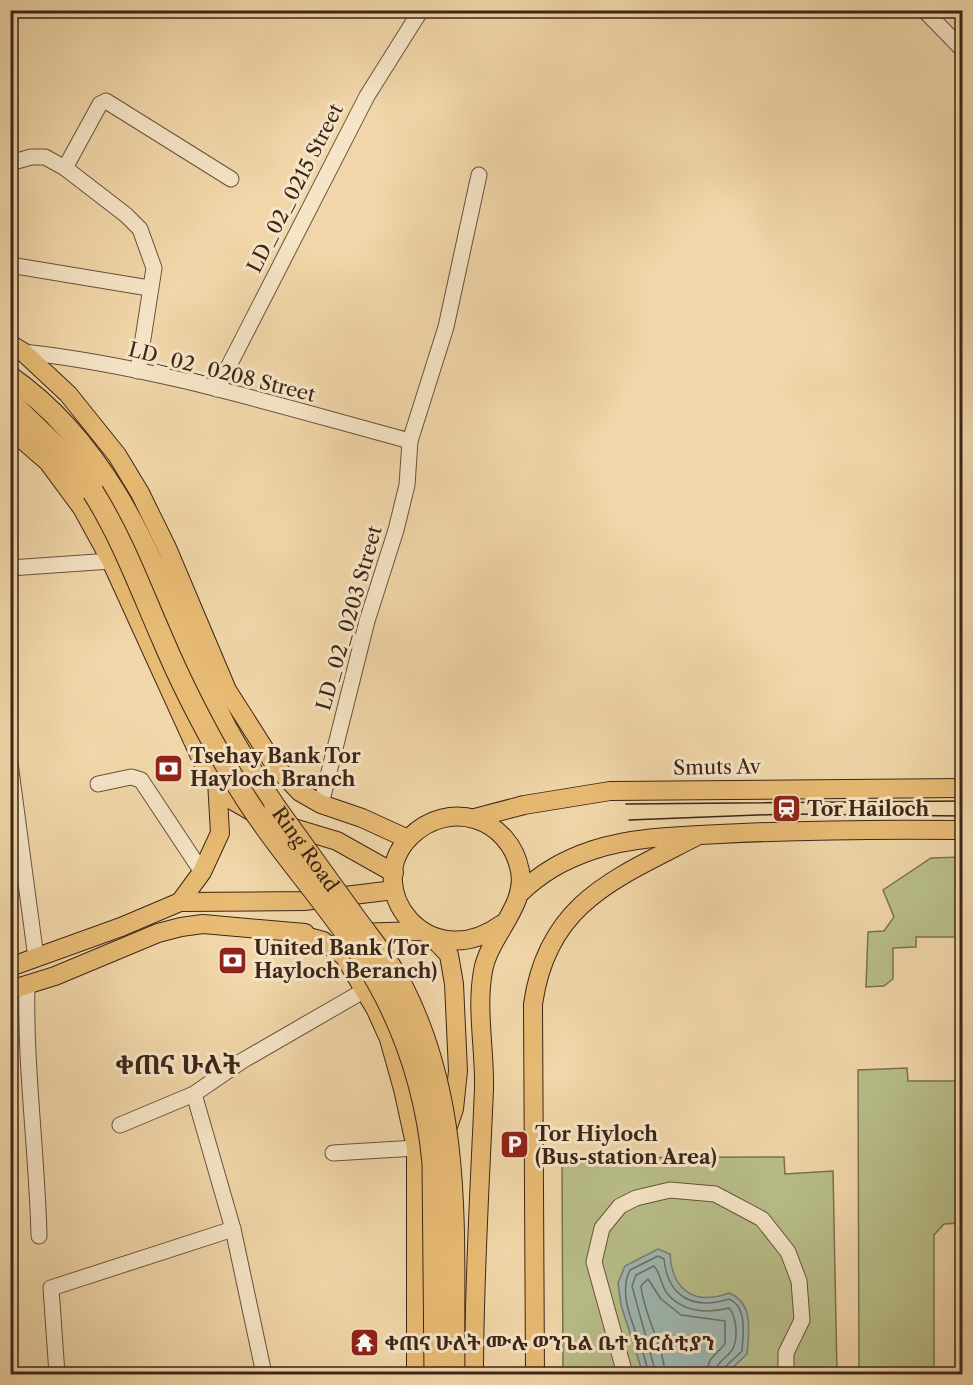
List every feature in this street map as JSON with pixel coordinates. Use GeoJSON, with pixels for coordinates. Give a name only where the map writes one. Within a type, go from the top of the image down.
{"type":"FeatureCollection","features":[{"type":"Feature","properties":{"kind":"highway","name":"Ring Road"},"geometry":{"type":"LineString","coordinates":[[10,377],[82,444],[179,673],[231,774],[269,832],[361,955],[388,1000],[407,1042],[425,1106],[432,1153],[435,1374]]}},
{"type":"Feature","properties":{"kind":"highway","name":"Ring Road"},"geometry":{"type":"LineString","coordinates":[[10,402],[101,486],[140,535],[221,720],[275,807],[390,966],[426,1040],[444,1104],[450,1161],[454,1374]]}},
{"type":"Feature","properties":{"kind":"main road"},"geometry":{"type":"LineString","coordinates":[[17,348],[68,394],[117,455],[167,548],[227,690],[276,767],[300,792],[321,804],[362,818],[408,839]]}},
{"type":"Feature","properties":{"kind":"main road"},"geometry":{"type":"LineString","coordinates":[[10,429],[64,480],[111,561],[184,726],[203,763],[230,799],[242,808],[275,822],[337,841],[394,882]]}},
{"type":"Feature","properties":{"kind":"main road"},"geometry":{"type":"LineString","coordinates":[[180,902],[202,872],[220,832],[217,781]]}},
{"type":"Feature","properties":{"kind":"main road","name":"Smuts Av"},"geometry":{"type":"LineString","coordinates":[[475,818],[524,805],[610,791],[809,787],[963,788]]}},
{"type":"Feature","properties":{"kind":"main road"},"geometry":{"type":"LineString","coordinates":[[417,1201],[440,1153],[454,1109],[458,1071],[454,984],[449,955],[408,920],[399,906],[394,882],[398,855],[408,839],[422,826],[438,818],[456,815],[475,818],[492,826],[507,839],[517,856],[521,875],[519,894],[513,910],[502,924],[488,952],[483,971],[484,1087],[474,1275],[474,1374]]}},
{"type":"Feature","properties":{"kind":"main road"},"geometry":{"type":"LineString","coordinates":[[519,894],[541,873],[594,850],[659,837],[777,831],[963,830]]}},
{"type":"Feature","properties":{"kind":"main road"},"geometry":{"type":"LineString","coordinates":[[536,1374],[533,1004],[537,978],[545,953],[584,901],[605,884],[699,835]]}},
{"type":"Feature","properties":{"kind":"main road"},"geometry":{"type":"LineString","coordinates":[[10,967],[180,902],[304,901],[394,882]]}},
{"type":"Feature","properties":{"kind":"main road"},"geometry":{"type":"LineString","coordinates":[[19,988],[158,933],[203,924],[294,933],[427,934],[451,942],[469,941],[487,935],[502,924]]}},
{"type":"Feature","properties":{"kind":"main road"},"geometry":{"type":"LineString","coordinates":[[294,933],[333,946],[344,956],[365,990],[389,1039],[416,1148],[416,1374]]}},
{"type":"Feature","properties":{"kind":"street","name":"LD_02_0215 Street"},"geometry":{"type":"LineString","coordinates":[[217,389],[367,96],[421,10]]}},
{"type":"Feature","properties":{"kind":"street"},"geometry":{"type":"LineString","coordinates":[[924,10],[963,49]]}},
{"type":"Feature","properties":{"kind":"street"},"geometry":{"type":"LineString","coordinates":[[65,168],[100,104],[106,101],[231,179]]}},
{"type":"Feature","properties":{"kind":"street"},"geometry":{"type":"LineString","coordinates":[[10,163],[31,157],[45,157],[65,168],[126,215],[140,229],[154,268],[149,288],[138,371]]}},
{"type":"Feature","properties":{"kind":"street","name":"LD_02_0203 Street"},"geometry":{"type":"LineString","coordinates":[[321,804],[367,621],[396,530],[407,484],[410,441],[446,327],[479,175]]}},
{"type":"Feature","properties":{"kind":"street"},"geometry":{"type":"LineString","coordinates":[[10,263],[16,266],[149,288]]}},
{"type":"Feature","properties":{"kind":"street","name":"LD_02_0208 Street"},"geometry":{"type":"LineString","coordinates":[[17,348],[72,357],[217,389],[410,441]]}},
{"type":"Feature","properties":{"kind":"street"},"geometry":{"type":"LineString","coordinates":[[10,568],[111,561]]}},
{"type":"Feature","properties":{"kind":"street"},"geometry":{"type":"LineString","coordinates":[[10,763],[36,958]]}},
{"type":"Feature","properties":{"kind":"street"},"geometry":{"type":"LineString","coordinates":[[98,784],[131,777],[141,780],[202,872]]}},
{"type":"Feature","properties":{"kind":"street"},"geometry":{"type":"LineString","coordinates":[[19,988],[26,1024],[38,1175],[39,1236]]}},
{"type":"Feature","properties":{"kind":"street"},"geometry":{"type":"LineString","coordinates":[[120,1125],[194,1094],[242,1061],[365,990]]}},
{"type":"Feature","properties":{"kind":"street"},"geometry":{"type":"LineString","coordinates":[[194,1094],[233,1229],[264,1374]]}},
{"type":"Feature","properties":{"kind":"street"},"geometry":{"type":"LineString","coordinates":[[333,1154],[416,1148]]}},
{"type":"Feature","properties":{"kind":"street"},"geometry":{"type":"LineString","coordinates":[[625,1374],[594,1262],[602,1228],[620,1206],[636,1198],[670,1190],[715,1194],[762,1219],[788,1252],[799,1281],[802,1320],[786,1353],[786,1374]]}},
{"type":"Feature","properties":{"kind":"street"},"geometry":{"type":"LineString","coordinates":[[57,1374],[49,1293],[51,1288],[233,1229]]}},
{"type":"Feature","properties":{"kind":"green space"},"geometry":{"type":"Polygon","coordinates":[[[962,857],[962,937],[916,937],[916,947],[893,948],[893,979],[884,986],[866,987],[868,932],[884,931],[894,917],[883,890],[931,858],[962,857]]]}},
{"type":"Feature","properties":{"kind":"green space"},"geometry":{"type":"Polygon","coordinates":[[[907,1068],[908,1081],[962,1081],[962,1223],[944,1224],[934,1235],[934,1374],[859,1374],[858,1070],[907,1068]]]}},
{"type":"Feature","properties":{"kind":"green space"},"geometry":{"type":"Polygon","coordinates":[[[784,1157],[785,1174],[833,1171],[837,1374],[563,1374],[562,1158],[784,1157]]]}},
{"type":"Feature","properties":{"kind":"green space"},"geometry":{"type":"Polygon","coordinates":[[[962,1240],[962,1367],[957,1361],[956,1251],[958,1242],[962,1240]]]}},
{"type":"Feature","properties":{"kind":"water"},"geometry":{"type":"Polygon","coordinates":[[[658,1249],[670,1254],[675,1277],[687,1292],[705,1297],[716,1297],[729,1293],[743,1304],[748,1319],[747,1354],[726,1374],[643,1374],[621,1305],[618,1283],[625,1266],[658,1249]]]}},
{"type":"Feature","properties":{"kind":"tram line"},"geometry":{"type":"LineString","coordinates":[[626,804],[962,801]]}},
{"type":"Feature","properties":{"kind":"tram line"},"geometry":{"type":"LineString","coordinates":[[629,820],[786,814],[962,816]]}},
{"type":"Feature","properties":{"kind":"place","name":"Tsehay Bank Tor Hayloch Branch"},"geometry":{"type":"Point","coordinates":[169,768]}},
{"type":"Feature","properties":{"kind":"place","name":"Tor Hailoch"},"geometry":{"type":"Point","coordinates":[786,809]}},
{"type":"Feature","properties":{"kind":"place","name":"United Bank (Tor Hayloch Beranch)"},"geometry":{"type":"Point","coordinates":[233,960]}},
{"type":"Feature","properties":{"kind":"place","name":"Tor Hiyloch (Bus-station Area)"},"geometry":{"type":"Point","coordinates":[514,1145]}},
{"type":"Feature","properties":{"kind":"place","name":"ቀጠና ሁለት ሙሉ ወንጌል ቤተ ክርስቲያን"},"geometry":{"type":"Point","coordinates":[364,1343]}},
{"type":"Feature","properties":{"kind":"district","name":"ቀጠና ሁለት"},"geometry":{"type":"Point","coordinates":[178,1065]}}]}
